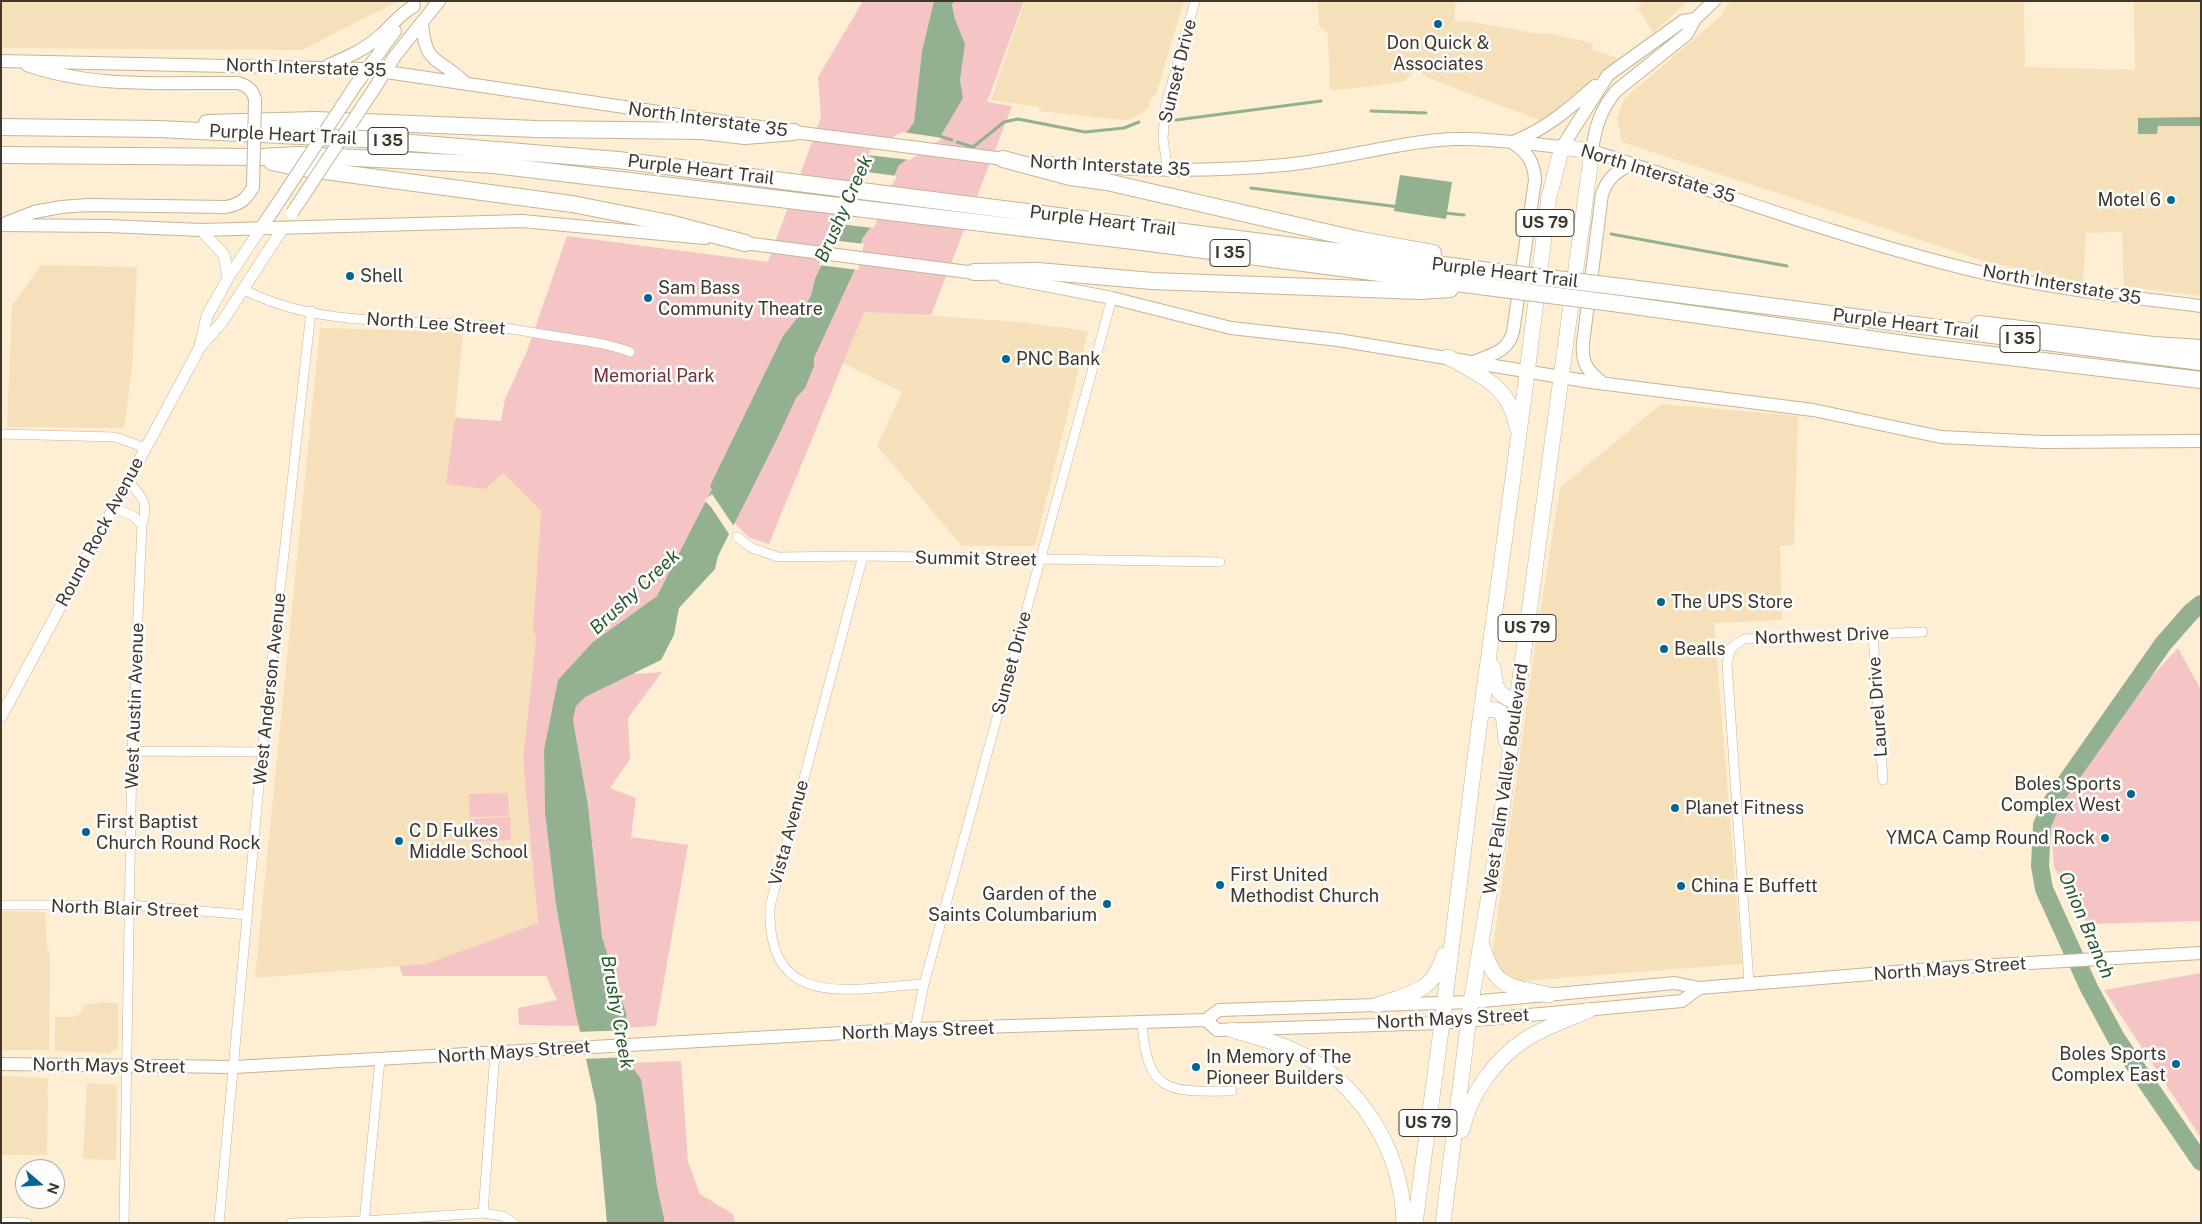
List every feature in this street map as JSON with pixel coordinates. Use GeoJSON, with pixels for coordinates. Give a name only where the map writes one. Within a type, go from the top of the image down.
{"type":"FeatureCollection","features":[{"type":"Feature","properties":{"kind":"highway"},"geometry":{"type":"LineString","coordinates":[[158,129],[220,121],[315,120],[536,129],[702,131],[744,136],[794,132]]}},
{"type":"Feature","properties":{"kind":"highway","name":"Purple Heart Trail"},"geometry":{"type":"LineString","coordinates":[[1,127],[158,129],[363,139],[522,151],[774,178],[2201,362]]}},
{"type":"Feature","properties":{"kind":"highway","name":"North Interstate 35"},"geometry":{"type":"LineString","coordinates":[[1562,147],[1592,151]]}},
{"type":"Feature","properties":{"kind":"highway","name":"US 79"},"geometry":{"type":"LineString","coordinates":[[1519,435],[1548,197],[1562,147]]}},
{"type":"Feature","properties":{"kind":"highway","name":"West Palm Valley Boulevard"},"geometry":{"type":"LineString","coordinates":[[1447,1192],[1471,1002],[1498,847],[1577,247],[1592,151]]}},
{"type":"Feature","properties":{"kind":"highway","name":"Purple Heart Trail"},"geometry":{"type":"LineString","coordinates":[[1,156],[261,157],[298,155],[494,165],[1172,245],[1620,304],[1926,347],[2201,380]]}},
{"type":"Feature","properties":{"kind":"highway"},"geometry":{"type":"LineString","coordinates":[[261,157],[278,165],[572,204],[669,223],[749,243]]}},
{"type":"Feature","properties":{"kind":"highway"},"geometry":{"type":"LineString","coordinates":[[999,158],[1070,177],[1107,182],[1360,240],[1430,252],[1490,271]]}},
{"type":"Feature","properties":{"kind":"highway"},"geometry":{"type":"LineString","coordinates":[[968,271],[1038,271],[1152,281],[1420,291],[1487,287]]}},
{"type":"Feature","properties":{"kind":"highway"},"geometry":{"type":"LineString","coordinates":[[1840,316],[2004,325],[2153,344],[2201,348]]}},
{"type":"Feature","properties":{"kind":"highway"},"geometry":{"type":"LineString","coordinates":[[1926,347],[2065,374],[2201,391]]}},
{"type":"Feature","properties":{"kind":"highway"},"geometry":{"type":"LineString","coordinates":[[1448,358],[1481,376],[1501,390],[1513,408],[1519,435]]}},
{"type":"Feature","properties":{"kind":"highway","name":"West Palm Valley Boulevard"},"geometry":{"type":"LineString","coordinates":[[1415,1223],[1445,1002],[1453,922],[1481,709],[1519,435]]}},
{"type":"Feature","properties":{"kind":"highway"},"geometry":{"type":"LineString","coordinates":[[1490,648],[1495,685],[1500,694],[1517,703]]}},
{"type":"Feature","properties":{"kind":"highway"},"geometry":{"type":"LineString","coordinates":[[1481,709],[1496,710],[1502,714],[1508,762]]}},
{"type":"Feature","properties":{"kind":"highway"},"geometry":{"type":"LineString","coordinates":[[1377,1005],[1416,991],[1432,982],[1440,968],[1453,922]]}},
{"type":"Feature","properties":{"kind":"highway"},"geometry":{"type":"LineString","coordinates":[[1482,945],[1491,971],[1499,980],[1512,986],[1549,995]]}},
{"type":"Feature","properties":{"kind":"highway"},"geometry":{"type":"LineString","coordinates":[[1447,1192],[1467,1113],[1479,1089],[1492,1071],[1506,1055],[1525,1040],[1546,1028],[1589,1010]]}},
{"type":"Feature","properties":{"kind":"highway"},"geometry":{"type":"LineString","coordinates":[[1232,1030],[1264,1038],[1293,1050],[1335,1077],[1354,1095],[1379,1129],[1393,1158],[1402,1195],[1404,1223]]}},
{"type":"Feature","properties":{"kind":"highway","name":"US 79"},"geometry":{"type":"LineString","coordinates":[[1443,1223],[1447,1192]]}},
{"type":"Feature","properties":{"kind":"main road","name":"Round Rock Avenue"},"geometry":{"type":"LineString","coordinates":[[283,228],[395,56],[439,1]]}},
{"type":"Feature","properties":{"kind":"main road"},"geometry":{"type":"LineString","coordinates":[[1592,151],[1598,120],[1616,91],[1687,34],[1695,20],[1714,1]]}},
{"type":"Feature","properties":{"kind":"main road","name":"Round Rock Avenue"},"geometry":{"type":"LineString","coordinates":[[260,228],[366,69],[416,3]]}},
{"type":"Feature","properties":{"kind":"main road"},"geometry":{"type":"LineString","coordinates":[[326,67],[348,58],[370,44],[404,11],[416,3]]}},
{"type":"Feature","properties":{"kind":"main road"},"geometry":{"type":"LineString","coordinates":[[1511,142],[1529,135],[1555,120],[1608,75],[1683,21],[1695,20]]}},
{"type":"Feature","properties":{"kind":"main road"},"geometry":{"type":"LineString","coordinates":[[422,23],[423,40],[431,58],[440,66],[456,74],[465,83]]}},
{"type":"Feature","properties":{"kind":"main road","name":"North Interstate 35"},"geometry":{"type":"LineString","coordinates":[[1,60],[366,69],[794,132],[999,158],[1104,168],[1168,171],[1286,165],[1340,158],[1424,142],[1457,139],[1562,147]]}},
{"type":"Feature","properties":{"kind":"main road"},"geometry":{"type":"LineString","coordinates":[[1,225],[34,212],[61,206],[226,207],[243,201],[247,198],[253,187],[255,100],[253,92],[247,86],[238,83],[99,81],[49,73],[15,61]]}},
{"type":"Feature","properties":{"kind":"main road"},"geometry":{"type":"LineString","coordinates":[[1562,147],[1608,75]]}},
{"type":"Feature","properties":{"kind":"main road"},"geometry":{"type":"LineString","coordinates":[[1476,361],[1505,348],[1510,342],[1513,332],[1535,180],[1530,157],[1524,150],[1511,142]]}},
{"type":"Feature","properties":{"kind":"main road","name":"North Interstate 35"},"geometry":{"type":"LineString","coordinates":[[1592,151],[1867,240],[1983,272],[2046,286],[2201,306]]}},
{"type":"Feature","properties":{"kind":"main road"},"geometry":{"type":"LineString","coordinates":[[1604,384],[1588,370],[1584,363],[1582,355],[1584,334],[1602,194],[1608,179],[1622,168],[1632,164]]}},
{"type":"Feature","properties":{"kind":"main road"},"geometry":{"type":"LineString","coordinates":[[1,225],[108,226],[200,230],[522,221],[616,229],[749,243],[968,271],[1049,284],[1231,328],[1338,340],[1476,361],[1604,384],[1813,410],[1941,437],[2043,442],[2201,441]]}},
{"type":"Feature","properties":{"kind":"main road","name":"North Mays Street"},"geometry":{"type":"LineString","coordinates":[[1,1064],[234,1067],[915,1029],[1206,1020],[1219,1010],[1471,1002],[1675,984],[1699,988],[2050,962],[2201,953]]}},
{"type":"Feature","properties":{"kind":"main road","name":"North Mays Street"},"geometry":{"type":"LineString","coordinates":[[1206,1020],[1217,1030],[1442,1023],[1682,1001],[1699,988]]}},
{"type":"Feature","properties":{"kind":"street","name":"Sunset Drive"},"geometry":{"type":"LineString","coordinates":[[1168,171],[1163,139],[1165,108],[1195,1]]}},
{"type":"Feature","properties":{"kind":"street","name":"Round Rock Avenue"},"geometry":{"type":"LineString","coordinates":[[200,347],[207,316],[228,278],[260,228]]}},
{"type":"Feature","properties":{"kind":"street","name":"Round Rock Avenue"},"geometry":{"type":"LineString","coordinates":[[1,717],[5,700],[146,448],[200,347],[222,322],[283,228]]}},
{"type":"Feature","properties":{"kind":"street"},"geometry":{"type":"LineString","coordinates":[[200,230],[224,255],[228,278]]}},
{"type":"Feature","properties":{"kind":"street","name":"North Lee Street"},"geometry":{"type":"LineString","coordinates":[[243,288],[265,299],[311,311],[371,320],[483,326],[608,345],[630,352]]}},
{"type":"Feature","properties":{"kind":"street","name":"Sunset Drive"},"geometry":{"type":"LineString","coordinates":[[915,1029],[924,984],[1112,298]]}},
{"type":"Feature","properties":{"kind":"street","name":"West Anderson Avenue"},"geometry":{"type":"LineString","coordinates":[[219,1223],[262,752],[311,311]]}},
{"type":"Feature","properties":{"kind":"street"},"geometry":{"type":"LineString","coordinates":[[1,434],[115,437],[146,448]]}},
{"type":"Feature","properties":{"kind":"street","name":"West Austin Avenue"},"geometry":{"type":"LineString","coordinates":[[124,1223],[125,1067],[132,752],[142,525],[145,514],[144,500],[127,480]]}},
{"type":"Feature","properties":{"kind":"street"},"geometry":{"type":"LineString","coordinates":[[112,506],[132,516],[142,525]]}},
{"type":"Feature","properties":{"kind":"street","name":"Summit Street"},"geometry":{"type":"LineString","coordinates":[[737,537],[752,548],[778,558],[863,556],[1220,562]]}},
{"type":"Feature","properties":{"kind":"street","name":"Vista Avenue"},"geometry":{"type":"LineString","coordinates":[[863,556],[770,906],[770,938],[780,962],[797,979],[809,986],[836,989],[924,984]]}},
{"type":"Feature","properties":{"kind":"street","name":"Northwest Drive"},"geometry":{"type":"LineString","coordinates":[[1749,984],[1739,858],[1728,655],[1737,642],[1744,639],[1923,632]]}},
{"type":"Feature","properties":{"kind":"street","name":"Laurel Drive"},"geometry":{"type":"LineString","coordinates":[[1874,634],[1883,780]]}},
{"type":"Feature","properties":{"kind":"street"},"geometry":{"type":"LineString","coordinates":[[132,752],[262,752]]}},
{"type":"Feature","properties":{"kind":"street","name":"North Blair Street"},"geometry":{"type":"LineString","coordinates":[[1,905],[130,905],[248,915]]}},
{"type":"Feature","properties":{"kind":"street"},"geometry":{"type":"LineString","coordinates":[[1142,1022],[1144,1046],[1149,1067],[1162,1082],[1171,1087],[1192,1092],[1232,1091]]}},
{"type":"Feature","properties":{"kind":"street"},"geometry":{"type":"LineString","coordinates":[[483,1213],[495,1053]]}},
{"type":"Feature","properties":{"kind":"street"},"geometry":{"type":"LineString","coordinates":[[364,1222],[380,1060]]}},
{"type":"Feature","properties":{"kind":"street"},"geometry":{"type":"LineString","coordinates":[[290,1223],[364,1222],[483,1213],[502,1216],[514,1223]]}},
{"type":"Feature","properties":{"kind":"street"},"geometry":{"type":"LineString","coordinates":[[1,1222],[27,1223]]}},
{"type":"Feature","properties":{"kind":"shaded area"},"geometry":{"type":"Polygon","coordinates":[[[1,1],[399,1],[302,50],[1,48],[1,1]]]}},
{"type":"Feature","properties":{"kind":"shaded area"},"geometry":{"type":"Polygon","coordinates":[[[1025,1],[1184,1],[1155,97],[1152,96],[1148,109],[1132,119],[1123,120],[1039,111],[1039,107],[991,100],[1025,1]]]}},
{"type":"Feature","properties":{"kind":"shaded area"},"geometry":{"type":"Polygon","coordinates":[[[1318,1],[1456,1],[1454,22],[1466,21],[1539,34],[1546,33],[1593,43],[1592,50],[1621,59],[1565,102],[1544,122],[1428,78],[1417,69],[1405,81],[1330,90],[1328,34],[1319,26],[1318,1]]]}},
{"type":"Feature","properties":{"kind":"shaded area"},"geometry":{"type":"Polygon","coordinates":[[[1643,1],[1688,1],[1653,33],[1638,8],[1643,1]]]}},
{"type":"Feature","properties":{"kind":"shaded area"},"geometry":{"type":"Polygon","coordinates":[[[1730,1],[2024,1],[2025,67],[2135,70],[2134,1],[2201,1],[2201,296],[2124,286],[2122,232],[2086,233],[2083,283],[1984,261],[1622,142],[1617,119],[1624,99],[1721,16],[1730,1]]]}},
{"type":"Feature","properties":{"kind":"shaded area"},"geometry":{"type":"Polygon","coordinates":[[[41,265],[137,267],[132,368],[124,428],[7,427],[12,306],[41,265]]]}},
{"type":"Feature","properties":{"kind":"shaded area"},"geometry":{"type":"Polygon","coordinates":[[[864,311],[1019,322],[1088,331],[1035,546],[962,546],[877,446],[902,392],[843,363],[864,311]]]}},
{"type":"Feature","properties":{"kind":"shaded area","name":"C D Fulkes Middle School"},"geometry":{"type":"Polygon","coordinates":[[[320,328],[463,332],[455,417],[501,422],[502,472],[541,511],[533,628],[536,638],[523,759],[538,923],[426,964],[255,978],[320,328]]]}},
{"type":"Feature","properties":{"kind":"shaded area"},"geometry":{"type":"Polygon","coordinates":[[[1661,404],[1798,416],[1794,545],[1780,546],[1782,620],[1714,623],[1742,964],[1521,981],[1503,977],[1493,965],[1493,947],[1537,632],[1560,488],[1661,404]]]}},
{"type":"Feature","properties":{"kind":"shaded area"},"geometry":{"type":"Polygon","coordinates":[[[1,911],[45,912],[47,949],[50,952],[49,1050],[1,1050],[1,911]]]}},
{"type":"Feature","properties":{"kind":"shaded area"},"geometry":{"type":"Polygon","coordinates":[[[101,1002],[118,1003],[118,1047],[110,1053],[55,1051],[55,1017],[73,1017],[80,1014],[84,1005],[101,1002]]]}},
{"type":"Feature","properties":{"kind":"shaded area"},"geometry":{"type":"Polygon","coordinates":[[[1,1076],[48,1078],[47,1155],[1,1155],[1,1076]]]}},
{"type":"Feature","properties":{"kind":"shaded area"},"geometry":{"type":"Polygon","coordinates":[[[87,1083],[117,1085],[116,1160],[83,1159],[87,1083]]]}},
{"type":"Feature","properties":{"kind":"green space","name":"Memorial Park"},"geometry":{"type":"Polygon","coordinates":[[[863,1],[934,1],[922,51],[914,122],[911,127],[963,98],[960,80],[965,44],[955,19],[952,5],[954,1],[1024,1],[987,102],[1012,106],[931,315],[864,312],[769,544],[748,537],[735,523],[712,489],[657,596],[593,642],[635,674],[662,672],[628,718],[630,759],[610,788],[636,798],[631,837],[688,845],[656,1026],[626,1028],[626,1013],[602,937],[588,804],[573,720],[576,706],[572,665],[544,750],[545,813],[556,905],[579,1026],[519,1025],[518,1008],[557,1000],[546,976],[403,976],[399,966],[426,964],[538,923],[523,759],[536,638],[533,628],[541,511],[503,473],[485,489],[446,484],[455,418],[501,421],[505,399],[527,351],[567,236],[768,262],[821,117],[818,77],[863,1]]]}},
{"type":"Feature","properties":{"kind":"green space","name":"Boles Sports Complex West"},"geometry":{"type":"Polygon","coordinates":[[[2178,648],[2201,690],[2201,921],[2087,924],[2054,867],[2050,814],[2072,775],[2125,705],[2178,648]]]}},
{"type":"Feature","properties":{"kind":"green space"},"geometry":{"type":"Polygon","coordinates":[[[508,793],[509,816],[470,817],[469,794],[508,793]]]}},
{"type":"Feature","properties":{"kind":"green space"},"geometry":{"type":"Polygon","coordinates":[[[510,817],[511,840],[472,842],[471,819],[510,817]]]}},
{"type":"Feature","properties":{"kind":"green space","name":"Boles Sports Complex East"},"geometry":{"type":"Polygon","coordinates":[[[2201,973],[2201,1138],[2104,990],[2201,973]]]}},
{"type":"Feature","properties":{"kind":"green space"},"geometry":{"type":"Polygon","coordinates":[[[681,1061],[688,1162],[700,1194],[733,1214],[735,1223],[665,1223],[629,1063],[681,1061]]]}},
{"type":"Feature","properties":{"kind":"water","name":"Brushy Creek"},"geometry":{"type":"Polygon","coordinates":[[[934,1],[954,1],[952,5],[955,19],[965,44],[960,80],[963,98],[940,137],[899,165],[888,189],[875,208],[873,224],[862,239],[855,269],[814,358],[814,366],[805,388],[796,398],[718,556],[715,569],[679,608],[674,635],[661,660],[585,697],[576,706],[573,720],[588,805],[602,937],[626,1013],[629,1063],[641,1079],[657,1186],[665,1223],[607,1223],[596,1104],[575,1009],[556,905],[545,813],[544,750],[558,680],[593,642],[657,596],[712,489],[710,486],[783,336],[799,316],[811,296],[815,279],[873,152],[907,132],[914,122],[922,51],[934,1]]]}},
{"type":"Feature","properties":{"kind":"water"},"geometry":{"type":"Polygon","coordinates":[[[2201,117],[2201,126],[2158,126],[2157,134],[2138,134],[2138,118],[2201,117]]]}},
{"type":"Feature","properties":{"kind":"water"},"geometry":{"type":"Polygon","coordinates":[[[1400,175],[1452,182],[1446,219],[1394,211],[1400,175]]]}},
{"type":"Feature","properties":{"kind":"pier"},"geometry":{"type":"Polygon","coordinates":[[[902,132],[943,138],[910,160],[868,155],[871,150],[902,132]]]}},
{"type":"Feature","properties":{"kind":"pier"},"geometry":{"type":"Polygon","coordinates":[[[860,171],[897,176],[878,209],[876,224],[873,228],[839,224],[860,171]]]}},
{"type":"Feature","properties":{"kind":"pier"},"geometry":{"type":"Polygon","coordinates":[[[831,240],[864,244],[858,270],[819,265],[831,240]]]}},
{"type":"Feature","properties":{"kind":"pier"},"geometry":{"type":"Polygon","coordinates":[[[712,494],[735,528],[731,537],[711,507],[704,500],[712,494]]]}},
{"type":"Feature","properties":{"kind":"pier"},"geometry":{"type":"Polygon","coordinates":[[[628,1030],[631,1057],[583,1059],[577,1032],[628,1030]]]}},
{"type":"Feature","properties":{"kind":"waterway"},"geometry":{"type":"LineString","coordinates":[[1176,120],[1321,101]]}},
{"type":"Feature","properties":{"kind":"waterway"},"geometry":{"type":"LineString","coordinates":[[1371,111],[1426,113]]}},
{"type":"Feature","properties":{"kind":"waterway"},"geometry":{"type":"LineString","coordinates":[[957,142],[973,147],[1004,122],[1018,119],[1085,132],[1124,128],[1139,122]]}},
{"type":"Feature","properties":{"kind":"waterway"},"geometry":{"type":"LineString","coordinates":[[939,136],[952,140]]}},
{"type":"Feature","properties":{"kind":"waterway"},"geometry":{"type":"LineString","coordinates":[[1251,188],[1399,207]]}},
{"type":"Feature","properties":{"kind":"waterway"},"geometry":{"type":"LineString","coordinates":[[1445,213],[1464,215]]}},
{"type":"Feature","properties":{"kind":"waterway"},"geometry":{"type":"LineString","coordinates":[[1611,234],[1787,266]]}},
{"type":"Feature","properties":{"kind":"waterway","name":"Onion Branch"},"geometry":{"type":"LineString","coordinates":[[2201,604],[2191,612],[2163,644],[2052,802],[2042,825],[2040,866],[2044,889],[2089,988],[2116,1038],[2201,1162]]}},
{"type":"Feature","properties":{"kind":"place","name":"Don Quick & Associates"},"geometry":{"type":"Point","coordinates":[1438,24]}},
{"type":"Feature","properties":{"kind":"place","name":"Motel 6"},"geometry":{"type":"Point","coordinates":[2171,200]}},
{"type":"Feature","properties":{"kind":"place","name":"Shell"},"geometry":{"type":"Point","coordinates":[350,276]}},
{"type":"Feature","properties":{"kind":"place","name":"Sam Bass Community Theatre"},"geometry":{"type":"Point","coordinates":[648,298]}},
{"type":"Feature","properties":{"kind":"place","name":"PNC Bank"},"geometry":{"type":"Point","coordinates":[1006,359]}},
{"type":"Feature","properties":{"kind":"place","name":"The UPS Store"},"geometry":{"type":"Point","coordinates":[1661,602]}},
{"type":"Feature","properties":{"kind":"place","name":"Bealls"},"geometry":{"type":"Point","coordinates":[1664,649]}},
{"type":"Feature","properties":{"kind":"place","name":"Boles Sports Complex West"},"geometry":{"type":"Point","coordinates":[2131,794]}},
{"type":"Feature","properties":{"kind":"place","name":"Planet Fitness"},"geometry":{"type":"Point","coordinates":[1675,808]}},
{"type":"Feature","properties":{"kind":"place","name":"First Baptist Church Round Rock"},"geometry":{"type":"Point","coordinates":[86,832]}},
{"type":"Feature","properties":{"kind":"place","name":"YMCA Camp Round Rock"},"geometry":{"type":"Point","coordinates":[2105,838]}},
{"type":"Feature","properties":{"kind":"place","name":"C D Fulkes Middle School"},"geometry":{"type":"Point","coordinates":[399,841]}},
{"type":"Feature","properties":{"kind":"place","name":"First United Methodist Church"},"geometry":{"type":"Point","coordinates":[1220,885]}},
{"type":"Feature","properties":{"kind":"place","name":"China E Buffett"},"geometry":{"type":"Point","coordinates":[1681,886]}},
{"type":"Feature","properties":{"kind":"place","name":"Garden of the Saints Columbarium"},"geometry":{"type":"Point","coordinates":[1107,904]}},
{"type":"Feature","properties":{"kind":"place","name":"Boles Sports Complex East"},"geometry":{"type":"Point","coordinates":[2176,1064]}},
{"type":"Feature","properties":{"kind":"place","name":"In Memory of The Pioneer Builders"},"geometry":{"type":"Point","coordinates":[1196,1067]}}]}
